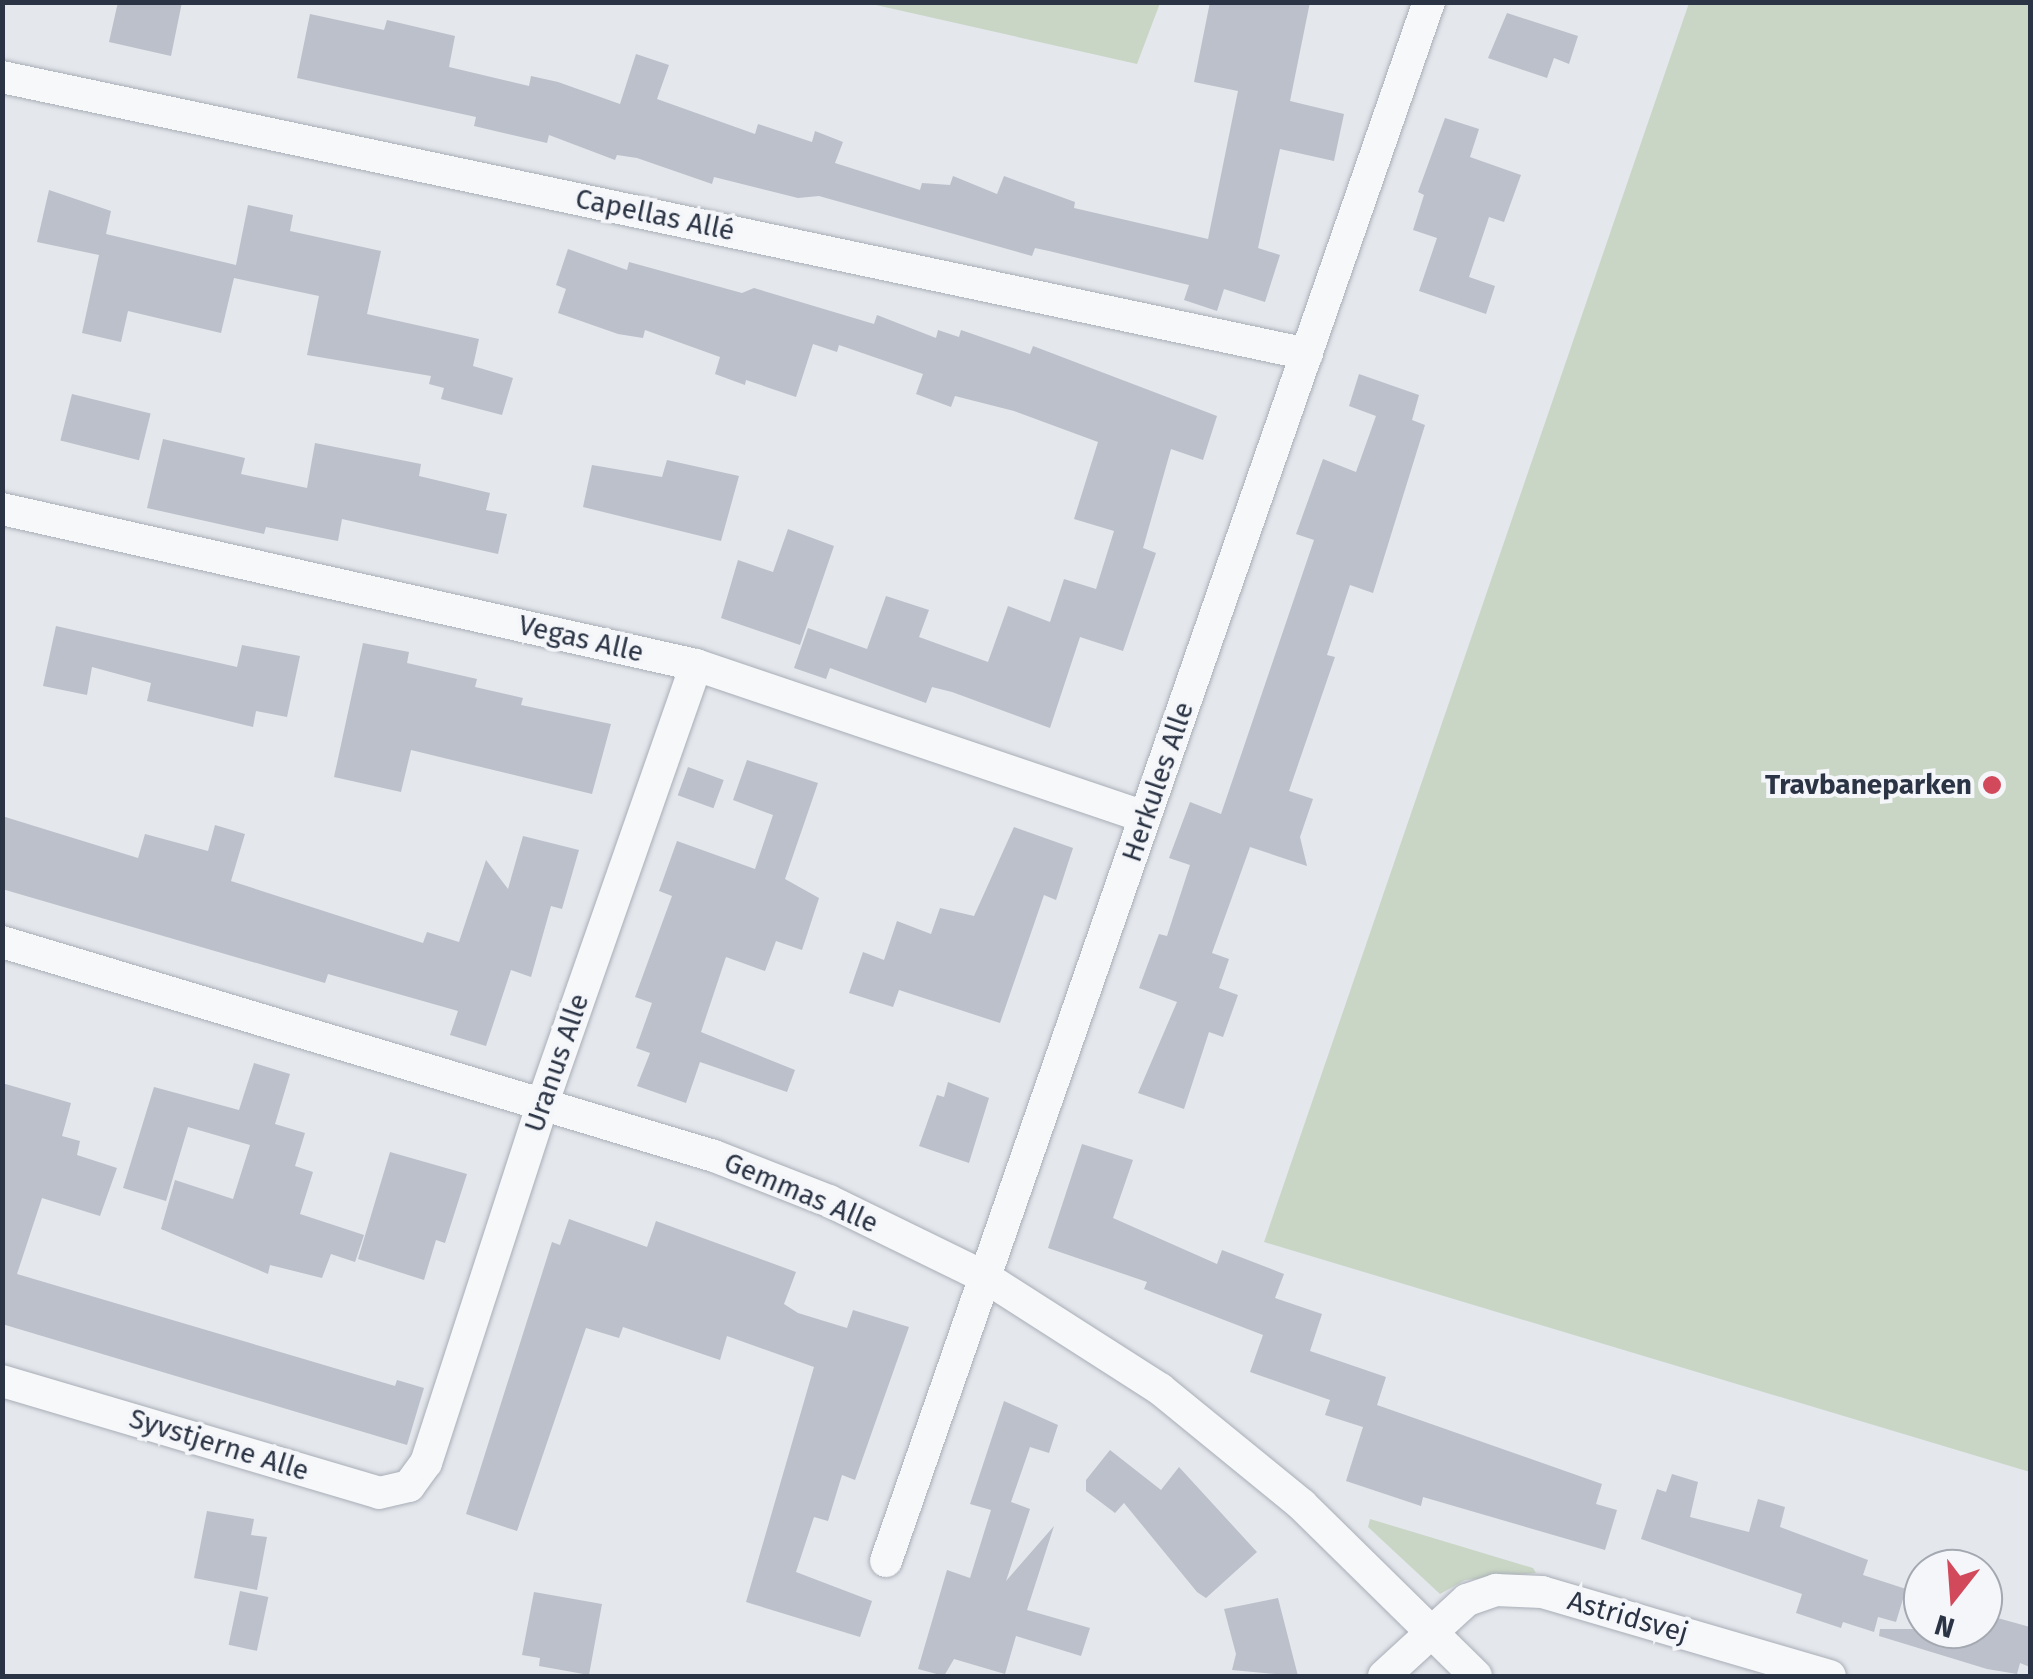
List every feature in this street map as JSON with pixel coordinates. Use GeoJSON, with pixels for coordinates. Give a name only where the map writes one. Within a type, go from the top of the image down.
{"type":"FeatureCollection","features":[{"type":"Feature","properties":{"kind":"street","name":"Herkules Alle"},"geometry":{"type":"LineString","coordinates":[[886,1562],[1429,2]]}},
{"type":"Feature","properties":{"kind":"street","name":"Capellas Allé"},"geometry":{"type":"LineString","coordinates":[[2,77],[1307,354]]}},
{"type":"Feature","properties":{"kind":"street","name":"Vegas Alle"},"geometry":{"type":"LineString","coordinates":[[2,509],[696,666],[1146,817]]}},
{"type":"Feature","properties":{"kind":"street","name":"Uranus Alle"},"geometry":{"type":"LineString","coordinates":[[426,1464],[543,1102],[696,666]]}},
{"type":"Feature","properties":{"kind":"street","name":"Gemmas Alle"},"geometry":{"type":"LineString","coordinates":[[2,942],[714,1156],[829,1202],[985,1278],[1160,1389],[1302,1505],[1433,1628],[1476,1676]]}},
{"type":"Feature","properties":{"kind":"street","name":"Syvstjerne Alle"},"geometry":{"type":"LineString","coordinates":[[2,1381],[378,1493],[409,1486],[426,1464]]}},
{"type":"Feature","properties":{"kind":"street","name":"Astridsvej"},"geometry":{"type":"LineString","coordinates":[[1384,1676],[1467,1600],[1496,1590],[1542,1592],[1830,1676]]}},
{"type":"Feature","properties":{"kind":"green space"},"geometry":{"type":"Polygon","coordinates":[[[1160,2],[1137,64],[867,3],[1160,2]]]}},
{"type":"Feature","properties":{"kind":"green space","name":"Travbaneparken"},"geometry":{"type":"Polygon","coordinates":[[[1689,3],[2030,3],[2030,1472],[1264,1242],[1689,3]]]}},
{"type":"Feature","properties":{"kind":"green space"},"geometry":{"type":"Polygon","coordinates":[[[1370,1519],[1533,1568],[1536,1573],[1465,1580],[1440,1594],[1368,1527],[1370,1519]]]}},
{"type":"Feature","properties":{"kind":"building"},"geometry":{"type":"Polygon","coordinates":[[[118,2],[182,2],[171,56],[109,42],[118,2]]]}},
{"type":"Feature","properties":{"kind":"building"},"geometry":{"type":"Polygon","coordinates":[[[1210,2],[1310,2],[1290,101],[1344,114],[1334,161],[1280,149],[1258,248],[1280,255],[1265,302],[1224,289],[1217,311],[1184,300],[1189,285],[1035,248],[1032,256],[819,196],[798,198],[714,177],[712,184],[637,158],[617,155],[615,160],[549,135],[547,143],[474,126],[476,117],[297,78],[310,14],[384,30],[387,20],[455,36],[449,67],[529,86],[531,76],[620,104],[636,54],[669,65],[657,99],[755,134],[758,124],[812,142],[815,131],[843,142],[835,163],[920,190],[922,183],[950,185],[953,176],[997,194],[1004,176],[1075,202],[1074,208],[1208,239],[1238,91],[1194,82],[1210,2]]]}},
{"type":"Feature","properties":{"kind":"building"},"geometry":{"type":"Polygon","coordinates":[[[1507,13],[1578,36],[1569,64],[1554,58],[1547,78],[1488,58],[1507,13]]]}},
{"type":"Feature","properties":{"kind":"building"},"geometry":{"type":"Polygon","coordinates":[[[1445,118],[1479,129],[1470,157],[1521,175],[1504,222],[1489,217],[1469,277],[1495,286],[1486,314],[1419,291],[1437,238],[1413,230],[1424,195],[1418,192],[1445,118]]]}},
{"type":"Feature","properties":{"kind":"building"},"geometry":{"type":"Polygon","coordinates":[[[49,190],[111,211],[106,234],[236,265],[248,205],[293,215],[290,231],[381,251],[367,314],[479,339],[473,366],[513,378],[502,415],[441,399],[444,388],[429,384],[431,376],[307,355],[319,296],[234,278],[221,333],[128,311],[121,342],[82,333],[99,255],[37,242],[49,190]]]}},
{"type":"Feature","properties":{"kind":"building"},"geometry":{"type":"Polygon","coordinates":[[[568,249],[627,270],[629,262],[742,293],[754,288],[874,324],[877,315],[936,338],[938,330],[959,337],[961,330],[1030,354],[1033,346],[1217,416],[1203,460],[1171,449],[1143,548],[1156,553],[1123,651],[1080,637],[1050,728],[932,687],[926,703],[830,668],[826,679],[794,668],[808,628],[867,649],[886,596],[929,610],[919,637],[988,662],[1008,606],[1050,622],[1064,579],[1096,589],[1114,531],[1074,519],[1098,442],[1014,411],[955,396],[951,407],[916,394],[923,374],[839,345],[837,352],[813,344],[796,397],[746,380],[745,385],[715,374],[720,357],[645,330],[643,338],[618,334],[558,313],[566,289],[556,285],[568,249]]]}},
{"type":"Feature","properties":{"kind":"building"},"geometry":{"type":"Polygon","coordinates":[[[1359,374],[1419,395],[1412,420],[1425,425],[1373,593],[1350,585],[1327,655],[1335,657],[1289,791],[1313,799],[1300,837],[1307,866],[1250,847],[1212,953],[1229,959],[1219,988],[1238,995],[1223,1037],[1209,1032],[1184,1109],[1138,1093],[1177,1002],[1139,988],[1159,934],[1167,936],[1190,865],[1169,858],[1190,802],[1221,814],[1314,540],[1296,534],[1323,459],[1356,472],[1376,416],[1349,406],[1359,374]]]}},
{"type":"Feature","properties":{"kind":"building"},"geometry":{"type":"Polygon","coordinates":[[[72,394],[151,414],[139,460],[60,441],[72,394]]]}},
{"type":"Feature","properties":{"kind":"building"},"geometry":{"type":"Polygon","coordinates":[[[163,439],[245,458],[241,474],[307,488],[315,443],[421,464],[419,476],[490,493],[486,510],[507,514],[498,554],[342,519],[338,541],[266,527],[264,534],[147,508],[163,439]]]}},
{"type":"Feature","properties":{"kind":"building"},"geometry":{"type":"Polygon","coordinates":[[[667,460],[739,476],[721,541],[583,507],[592,465],[662,477],[667,460]]]}},
{"type":"Feature","properties":{"kind":"building"},"geometry":{"type":"Polygon","coordinates":[[[788,529],[834,546],[800,645],[721,618],[738,560],[773,572],[788,529]]]}},
{"type":"Feature","properties":{"kind":"building"},"geometry":{"type":"Polygon","coordinates":[[[56,626],[237,667],[242,645],[300,656],[287,717],[256,711],[253,727],[147,701],[151,683],[92,667],[87,695],[43,686],[56,626]]]}},
{"type":"Feature","properties":{"kind":"building"},"geometry":{"type":"Polygon","coordinates":[[[363,643],[409,652],[407,663],[477,679],[475,687],[523,698],[521,705],[611,724],[592,794],[411,750],[401,792],[334,777],[363,643]]]}},
{"type":"Feature","properties":{"kind":"building"},"geometry":{"type":"Polygon","coordinates":[[[747,760],[818,783],[785,879],[819,898],[802,950],[776,941],[765,971],[726,957],[701,1032],[795,1070],[787,1092],[700,1062],[686,1103],[637,1086],[650,1053],[636,1048],[652,1003],[635,997],[672,896],[659,891],[677,841],[755,869],[773,815],[733,800],[747,760]]]}},
{"type":"Feature","properties":{"kind":"building"},"geometry":{"type":"Polygon","coordinates":[[[688,767],[724,780],[713,808],[678,795],[688,767]]]}},
{"type":"Feature","properties":{"kind":"building"},"geometry":{"type":"Polygon","coordinates":[[[2,816],[138,858],[145,834],[208,851],[215,825],[245,834],[231,881],[423,943],[427,932],[459,942],[486,860],[508,889],[523,836],[579,850],[562,909],[551,906],[531,977],[511,970],[486,1046],[450,1035],[458,1011],[328,974],[325,983],[2,889],[2,816]]]}},
{"type":"Feature","properties":{"kind":"building"},"geometry":{"type":"Polygon","coordinates":[[[1014,827],[1073,848],[1056,900],[1044,895],[1000,1023],[899,990],[893,1007],[849,993],[863,952],[884,960],[897,921],[931,934],[940,908],[974,916],[1014,827]]]}},
{"type":"Feature","properties":{"kind":"building"},"geometry":{"type":"Polygon","coordinates":[[[254,1063],[290,1074],[275,1124],[305,1133],[295,1166],[313,1172],[300,1214],[364,1235],[355,1262],[331,1254],[322,1278],[270,1265],[268,1274],[161,1229],[175,1180],[233,1199],[250,1145],[188,1127],[166,1201],[123,1188],[154,1087],[239,1110],[254,1063]]]}},
{"type":"Feature","properties":{"kind":"building"},"geometry":{"type":"Polygon","coordinates":[[[948,1082],[989,1098],[969,1163],[919,1146],[937,1095],[944,1097],[948,1082]]]}},
{"type":"Feature","properties":{"kind":"building"},"geometry":{"type":"Polygon","coordinates":[[[2,1083],[71,1103],[62,1136],[80,1141],[77,1155],[117,1168],[100,1216],[42,1198],[17,1274],[395,1386],[397,1380],[424,1388],[407,1445],[2,1324],[2,1083]]]}},
{"type":"Feature","properties":{"kind":"building"},"geometry":{"type":"Polygon","coordinates":[[[1082,1144],[1133,1160],[1113,1218],[1217,1264],[1222,1250],[1284,1274],[1275,1298],[1322,1314],[1310,1351],[1386,1377],[1377,1405],[1602,1484],[1596,1504],[1617,1510],[1605,1550],[1423,1497],[1421,1506],[1346,1481],[1363,1427],[1325,1415],[1330,1400],[1250,1372],[1263,1335],[1144,1289],[1147,1282],[1048,1248],[1082,1144]]]}},
{"type":"Feature","properties":{"kind":"building"},"geometry":{"type":"Polygon","coordinates":[[[390,1152],[467,1174],[445,1243],[436,1240],[424,1280],[358,1259],[390,1152]]]}},
{"type":"Feature","properties":{"kind":"building"},"geometry":{"type":"Polygon","coordinates":[[[569,1219],[647,1247],[656,1221],[796,1272],[784,1304],[798,1313],[847,1328],[853,1310],[909,1327],[855,1480],[842,1475],[828,1521],[814,1517],[796,1572],[872,1601],[860,1637],[746,1602],[814,1367],[727,1336],[720,1360],[623,1327],[619,1338],[586,1328],[517,1531],[466,1514],[552,1242],[560,1245],[569,1219]]]}},
{"type":"Feature","properties":{"kind":"building"},"geometry":{"type":"Polygon","coordinates":[[[1004,1401],[1058,1425],[1049,1453],[1030,1447],[1011,1502],[1030,1509],[1006,1581],[1054,1526],[1027,1610],[1090,1628],[1081,1656],[1016,1636],[1005,1674],[954,1659],[944,1676],[918,1669],[947,1570],[970,1578],[991,1510],[970,1504],[1004,1401]]]}},
{"type":"Feature","properties":{"kind":"building"},"geometry":{"type":"Polygon","coordinates":[[[1110,1450],[1161,1490],[1179,1467],[1257,1552],[1206,1598],[1197,1592],[1124,1503],[1115,1513],[1086,1491],[1086,1480],[1110,1450]]]}},
{"type":"Feature","properties":{"kind":"building"},"geometry":{"type":"Polygon","coordinates":[[[1672,1474],[1698,1482],[1690,1517],[1749,1532],[1758,1499],[1785,1507],[1780,1527],[1868,1560],[1863,1575],[1903,1588],[1896,1622],[1878,1617],[1874,1632],[1843,1622],[1841,1628],[1796,1613],[1802,1594],[1641,1539],[1657,1489],[1666,1492],[1672,1474]]]}},
{"type":"Feature","properties":{"kind":"building"},"geometry":{"type":"Polygon","coordinates":[[[207,1511],[254,1519],[251,1535],[267,1537],[257,1590],[194,1578],[207,1511]]]}},
{"type":"Feature","properties":{"kind":"building"},"geometry":{"type":"Polygon","coordinates":[[[240,1591],[268,1597],[257,1651],[229,1645],[240,1591]]]}},
{"type":"Feature","properties":{"kind":"building"},"geometry":{"type":"Polygon","coordinates":[[[534,1592],[602,1604],[589,1675],[539,1666],[540,1658],[522,1655],[534,1592]]]}},
{"type":"Feature","properties":{"kind":"building"},"geometry":{"type":"Polygon","coordinates":[[[1278,1598],[1298,1676],[1232,1670],[1236,1654],[1224,1609],[1278,1598]]]}},
{"type":"Feature","properties":{"kind":"building"},"geometry":{"type":"Polygon","coordinates":[[[2003,1620],[2030,1627],[2030,1667],[2020,1663],[2017,1674],[1922,1649],[2003,1649],[2003,1620]]]}},
{"type":"Feature","properties":{"kind":"building"},"geometry":{"type":"Polygon","coordinates":[[[1880,1629],[1903,1629],[1903,1643],[1879,1636],[1880,1629]]]}},
{"type":"Feature","properties":{"kind":"place","name":"Travbaneparken"},"geometry":{"type":"Point","coordinates":[1992,785]}}]}
